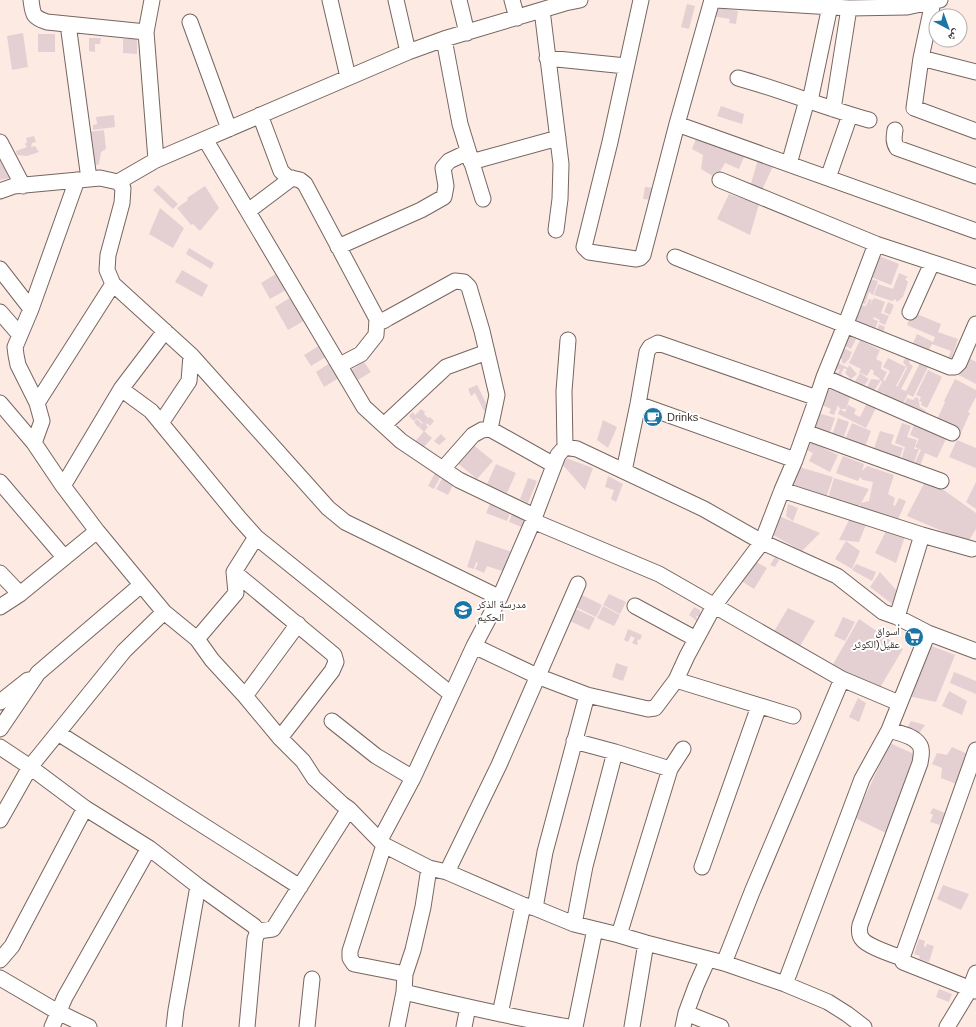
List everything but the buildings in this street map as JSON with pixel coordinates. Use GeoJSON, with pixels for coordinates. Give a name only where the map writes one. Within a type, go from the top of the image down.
{"type":"FeatureCollection","features":[{"type":"Feature","properties":{"kind":"street"},"geometry":{"type":"LineString","coordinates":[[31,0],[32,14],[38,20],[146,32]]}},
{"type":"Feature","properties":{"kind":"street"},"geometry":{"type":"LineString","coordinates":[[152,0],[146,32],[156,160]]}},
{"type":"Feature","properties":{"kind":"street"},"geometry":{"type":"LineString","coordinates":[[330,0],[348,77]]}},
{"type":"Feature","properties":{"kind":"street"},"geometry":{"type":"LineString","coordinates":[[396,0],[408,52]]}},
{"type":"Feature","properties":{"kind":"street"},"geometry":{"type":"LineString","coordinates":[[459,0],[467,33]]}},
{"type":"Feature","properties":{"kind":"street"},"geometry":{"type":"LineString","coordinates":[[512,0],[517,18]]}},
{"type":"Feature","properties":{"kind":"street"},"geometry":{"type":"LineString","coordinates":[[118,182],[156,160],[408,52],[444,39],[517,18],[565,2],[580,0]]}},
{"type":"Feature","properties":{"kind":"street"},"geometry":{"type":"LineString","coordinates":[[641,0],[612,135],[584,247],[589,252],[636,259],[643,255],[677,124],[712,0]]}},
{"type":"Feature","properties":{"kind":"street"},"geometry":{"type":"LineString","coordinates":[[716,0],[839,5],[936,1],[921,58],[914,108],[976,131]]}},
{"type":"Feature","properties":{"kind":"street"},"geometry":{"type":"LineString","coordinates":[[789,164],[839,5]]}},
{"type":"Feature","properties":{"kind":"street"},"geometry":{"type":"LineString","coordinates":[[833,109],[839,5]]}},
{"type":"Feature","properties":{"kind":"street"},"geometry":{"type":"LineString","coordinates":[[542,10],[561,164],[560,199],[556,230]]}},
{"type":"Feature","properties":{"kind":"street"},"geometry":{"type":"LineString","coordinates":[[190,22],[229,129]]}},
{"type":"Feature","properties":{"kind":"street"},"geometry":{"type":"LineString","coordinates":[[34,443],[42,422],[37,403],[18,365],[15,347],[83,180],[68,24]]}},
{"type":"Feature","properties":{"kind":"street"},"geometry":{"type":"LineString","coordinates":[[444,39],[460,124],[483,199]]}},
{"type":"Feature","properties":{"kind":"street"},"geometry":{"type":"LineString","coordinates":[[547,58],[626,66]]}},
{"type":"Feature","properties":{"kind":"street"},"geometry":{"type":"LineString","coordinates":[[921,58],[976,72]]}},
{"type":"Feature","properties":{"kind":"street"},"geometry":{"type":"LineString","coordinates":[[738,78],[761,84],[850,115],[869,120]]}},
{"type":"Feature","properties":{"kind":"street"},"geometry":{"type":"LineString","coordinates":[[260,115],[281,171],[287,177],[300,180],[305,184],[377,320],[376,335],[361,354],[340,365]]}},
{"type":"Feature","properties":{"kind":"street"},"geometry":{"type":"LineString","coordinates":[[828,178],[850,115]]}},
{"type":"Feature","properties":{"kind":"street"},"geometry":{"type":"LineString","coordinates":[[677,124],[976,231]]}},
{"type":"Feature","properties":{"kind":"street"},"geometry":{"type":"LineString","coordinates":[[895,130],[894,144],[897,148],[976,176]]}},
{"type":"Feature","properties":{"kind":"street"},"geometry":{"type":"LineString","coordinates":[[338,247],[421,210],[444,197],[446,186],[443,168],[449,161],[558,138]]}},
{"type":"Feature","properties":{"kind":"street"},"geometry":{"type":"LineString","coordinates":[[205,139],[364,407],[401,441],[459,480],[533,519],[659,574],[842,679],[899,703]]}},
{"type":"Feature","properties":{"kind":"street"},"geometry":{"type":"LineString","coordinates":[[0,142],[23,186]]}},
{"type":"Feature","properties":{"kind":"street"},"geometry":{"type":"LineString","coordinates":[[0,191],[14,186],[100,178],[118,182],[123,188],[122,203],[108,255],[107,270],[113,284],[191,354],[328,508],[345,522],[500,597]]}},
{"type":"Feature","properties":{"kind":"street"},"geometry":{"type":"LineString","coordinates":[[248,212],[292,178]]}},
{"type":"Feature","properties":{"kind":"street"},"geometry":{"type":"LineString","coordinates":[[720,180],[876,244],[976,277]]}},
{"type":"Feature","properties":{"kind":"street"},"geometry":{"type":"LineString","coordinates":[[474,646],[537,676],[587,695],[648,710],[655,708],[676,680],[714,606],[762,542],[795,460],[818,398],[824,377],[876,244]]}},
{"type":"Feature","properties":{"kind":"street"},"geometry":{"type":"LineString","coordinates":[[675,257],[950,367],[955,367],[959,363],[976,324]]}},
{"type":"Feature","properties":{"kind":"street"},"geometry":{"type":"LineString","coordinates":[[910,312],[932,263]]}},
{"type":"Feature","properties":{"kind":"street"},"geometry":{"type":"LineString","coordinates":[[0,269],[31,309]]}},
{"type":"Feature","properties":{"kind":"street"},"geometry":{"type":"LineString","coordinates":[[377,320],[383,321],[455,282],[464,282],[469,287],[482,331],[497,395],[490,429]]}},
{"type":"Feature","properties":{"kind":"street"},"geometry":{"type":"LineString","coordinates":[[37,403],[113,284]]}},
{"type":"Feature","properties":{"kind":"street"},"geometry":{"type":"LineString","coordinates":[[0,312],[20,335]]}},
{"type":"Feature","properties":{"kind":"street"},"geometry":{"type":"LineString","coordinates":[[63,486],[121,389],[166,331]]}},
{"type":"Feature","properties":{"kind":"street"},"geometry":{"type":"LineString","coordinates":[[405,974],[354,964],[350,958],[350,951],[382,843],[474,646],[500,597],[558,455],[565,447],[564,391],[568,340]]}},
{"type":"Feature","properties":{"kind":"street"},"geometry":{"type":"LineString","coordinates":[[624,471],[647,352],[650,347],[658,343],[818,398]]}},
{"type":"Feature","properties":{"kind":"street"},"geometry":{"type":"LineString","coordinates":[[384,425],[446,367],[487,352]]}},
{"type":"Feature","properties":{"kind":"street"},"geometry":{"type":"LineString","coordinates":[[161,423],[189,381],[191,354]]}},
{"type":"Feature","properties":{"kind":"street"},"geometry":{"type":"LineString","coordinates":[[824,377],[952,433]]}},
{"type":"Feature","properties":{"kind":"street"},"geometry":{"type":"LineString","coordinates":[[121,389],[151,411],[256,537],[451,694]]}},
{"type":"Feature","properties":{"kind":"street"},"geometry":{"type":"LineString","coordinates":[[0,403],[34,443],[63,486],[97,531],[164,612],[196,639],[212,660],[245,696],[280,738],[303,761],[314,778],[349,809],[382,843],[429,868],[447,872],[574,924],[724,963],[785,984],[828,1002],[864,1027]]}},
{"type":"Feature","properties":{"kind":"street"},"geometry":{"type":"LineString","coordinates":[[638,404],[795,460]]}},
{"type":"Feature","properties":{"kind":"street"},"geometry":{"type":"LineString","coordinates":[[443,469],[473,436],[482,430],[490,429],[554,465]]}},
{"type":"Feature","properties":{"kind":"street"},"geometry":{"type":"LineString","coordinates":[[805,432],[941,481]]}},
{"type":"Feature","properties":{"kind":"street"},"geometry":{"type":"LineString","coordinates":[[565,447],[577,449],[704,509],[762,542],[837,576],[883,612],[897,617],[928,633],[976,652]]}},
{"type":"Feature","properties":{"kind":"street"},"geometry":{"type":"LineString","coordinates":[[0,482],[64,557]]}},
{"type":"Feature","properties":{"kind":"street"},"geometry":{"type":"LineString","coordinates":[[782,490],[922,535],[972,549]]}},
{"type":"Feature","properties":{"kind":"street"},"geometry":{"type":"LineString","coordinates":[[0,607],[20,594],[97,531]]}},
{"type":"Feature","properties":{"kind":"street"},"geometry":{"type":"LineString","coordinates":[[897,617],[922,535]]}},
{"type":"Feature","properties":{"kind":"street"},"geometry":{"type":"LineString","coordinates":[[196,639],[236,592],[234,572],[256,537]]}},
{"type":"Feature","properties":{"kind":"street"},"geometry":{"type":"LineString","coordinates":[[234,572],[334,655],[336,662],[332,671],[280,738]]}},
{"type":"Feature","properties":{"kind":"street"},"geometry":{"type":"LineString","coordinates":[[0,573],[20,594]]}},
{"type":"Feature","properties":{"kind":"street"},"geometry":{"type":"LineString","coordinates":[[447,872],[499,765],[578,584]]}},
{"type":"Feature","properties":{"kind":"street"},"geometry":{"type":"LineString","coordinates":[[0,702],[141,585]]}},
{"type":"Feature","properties":{"kind":"street"},"geometry":{"type":"LineString","coordinates":[[635,606],[696,639]]}},
{"type":"Feature","properties":{"kind":"street"},"geometry":{"type":"LineString","coordinates":[[0,820],[30,767],[124,651],[164,612]]}},
{"type":"Feature","properties":{"kind":"street"},"geometry":{"type":"LineString","coordinates":[[245,696],[298,624]]}},
{"type":"Feature","properties":{"kind":"street"},"geometry":{"type":"LineString","coordinates":[[785,984],[862,779],[889,730],[928,633]]}},
{"type":"Feature","properties":{"kind":"street"},"geometry":{"type":"LineString","coordinates":[[0,729],[38,672]]}},
{"type":"Feature","properties":{"kind":"street"},"geometry":{"type":"LineString","coordinates":[[724,963],[752,892],[842,679]]}},
{"type":"Feature","properties":{"kind":"street"},"geometry":{"type":"LineString","coordinates":[[676,680],[792,716]]}},
{"type":"Feature","properties":{"kind":"street"},"geometry":{"type":"LineString","coordinates":[[500,1014],[587,695]]}},
{"type":"Feature","properties":{"kind":"street"},"geometry":{"type":"LineString","coordinates":[[702,867],[759,706]]}},
{"type":"Feature","properties":{"kind":"street"},"geometry":{"type":"LineString","coordinates":[[332,721],[376,756],[413,778]]}},
{"type":"Feature","properties":{"kind":"street"},"geometry":{"type":"LineString","coordinates":[[889,730],[911,738],[919,744],[921,752],[920,763],[860,925],[859,932],[862,940],[902,958],[903,962],[973,990]]}},
{"type":"Feature","properties":{"kind":"street"},"geometry":{"type":"LineString","coordinates":[[58,733],[300,887]]}},
{"type":"Feature","properties":{"kind":"street"},"geometry":{"type":"LineString","coordinates":[[574,741],[670,769]]}},
{"type":"Feature","properties":{"kind":"street"},"geometry":{"type":"LineString","coordinates":[[0,748],[30,767],[85,808],[149,848],[198,886],[254,926],[258,931]]}},
{"type":"Feature","properties":{"kind":"street"},"geometry":{"type":"LineString","coordinates":[[619,935],[670,769],[683,749]]}},
{"type":"Feature","properties":{"kind":"street"},"geometry":{"type":"LineString","coordinates":[[902,958],[976,750]]}},
{"type":"Feature","properties":{"kind":"street"},"geometry":{"type":"LineString","coordinates":[[574,924],[585,866],[615,752]]}},
{"type":"Feature","properties":{"kind":"street"},"geometry":{"type":"LineString","coordinates":[[0,960],[6,943],[85,808]]}},
{"type":"Feature","properties":{"kind":"street"},"geometry":{"type":"LineString","coordinates":[[258,931],[273,929],[349,809]]}},
{"type":"Feature","properties":{"kind":"street"},"geometry":{"type":"LineString","coordinates":[[52,1027],[65,997],[149,848]]}},
{"type":"Feature","properties":{"kind":"street"},"geometry":{"type":"LineString","coordinates":[[397,1027],[404,992],[405,974],[413,950],[423,907],[429,868]]}},
{"type":"Feature","properties":{"kind":"street"},"geometry":{"type":"LineString","coordinates":[[174,1027],[198,886]]}},
{"type":"Feature","properties":{"kind":"street"},"geometry":{"type":"LineString","coordinates":[[575,1027],[595,929]]}},
{"type":"Feature","properties":{"kind":"street"},"geometry":{"type":"LineString","coordinates":[[247,1027],[255,939],[258,931]]}},
{"type":"Feature","properties":{"kind":"street"},"geometry":{"type":"LineString","coordinates":[[632,1027],[646,943]]}},
{"type":"Feature","properties":{"kind":"street"},"geometry":{"type":"LineString","coordinates":[[708,959],[696,986],[685,1020],[721,1027]]}},
{"type":"Feature","properties":{"kind":"street"},"geometry":{"type":"LineString","coordinates":[[947,1027],[973,990],[976,973]]}},
{"type":"Feature","properties":{"kind":"street"},"geometry":{"type":"LineString","coordinates":[[0,978],[58,1012],[89,1027]]}},
{"type":"Feature","properties":{"kind":"street"},"geometry":{"type":"LineString","coordinates":[[311,1026],[312,979]]}},
{"type":"Feature","properties":{"kind":"street"},"geometry":{"type":"LineString","coordinates":[[404,992],[541,1025],[569,1027]]}},
{"type":"Feature","properties":{"kind":"street"},"geometry":{"type":"LineString","coordinates":[[464,1027],[468,1007]]}},
{"type":"Feature","properties":{"kind":"place","name":"Drinks"},"geometry":{"type":"Point","coordinates":[653,417]}},
{"type":"Feature","properties":{"kind":"place","name":"مدرسة الذكر الحكيم"},"geometry":{"type":"Point","coordinates":[463,610]}},
{"type":"Feature","properties":{"kind":"place","name":"أسواق عقيل(الكوثر"},"geometry":{"type":"Point","coordinates":[914,637]}}]}
